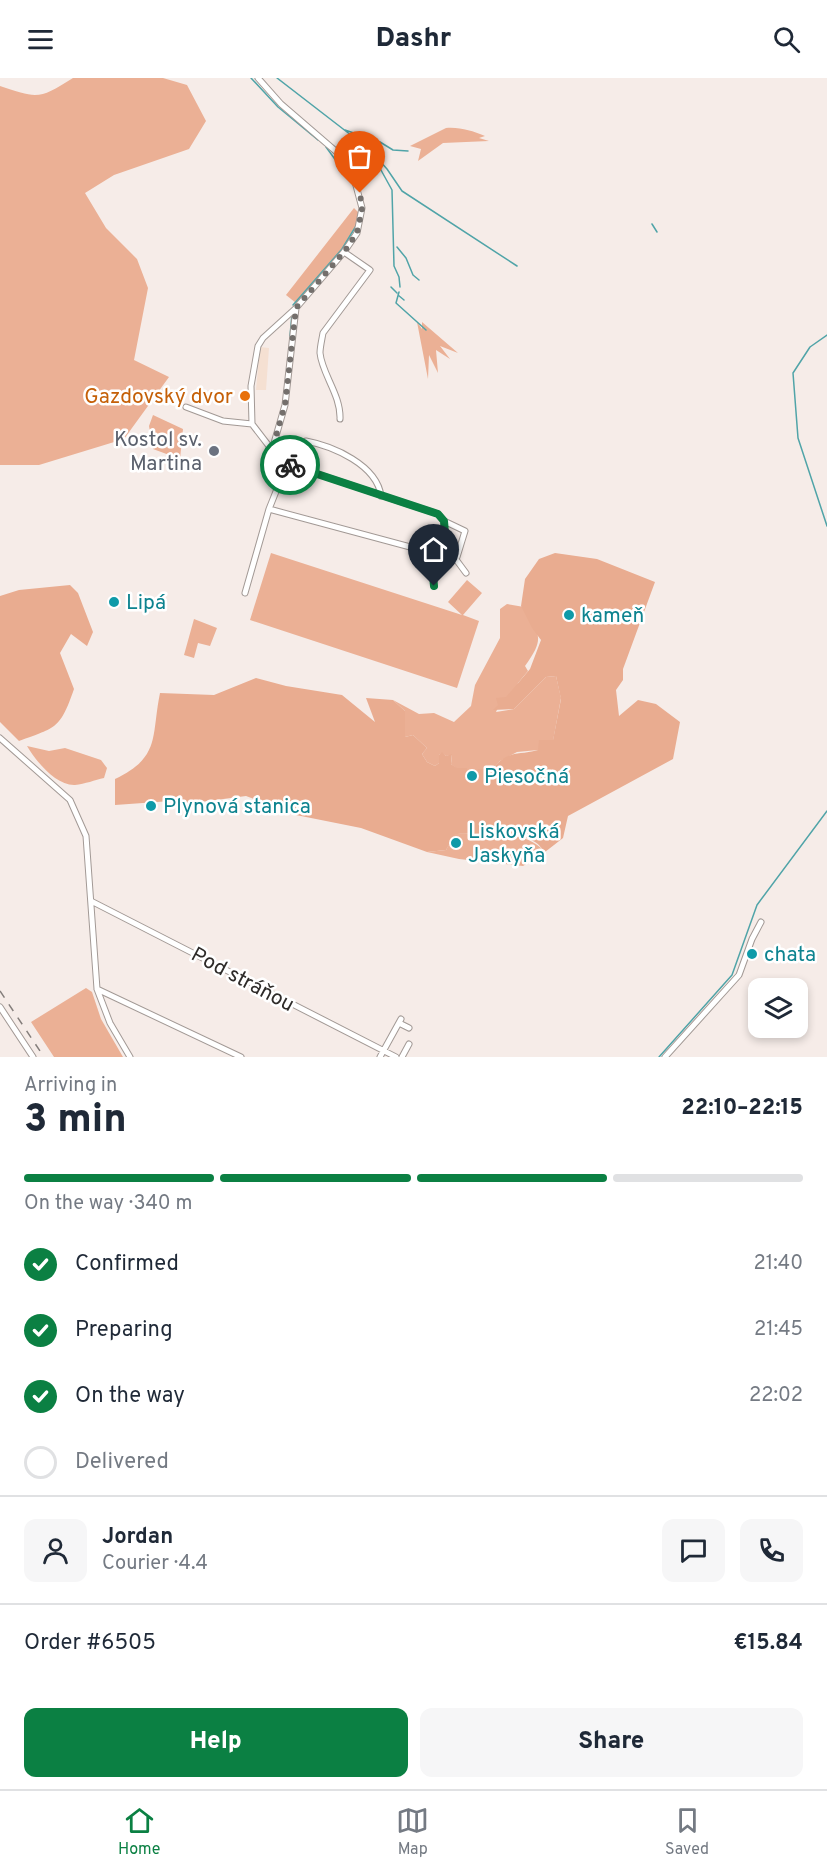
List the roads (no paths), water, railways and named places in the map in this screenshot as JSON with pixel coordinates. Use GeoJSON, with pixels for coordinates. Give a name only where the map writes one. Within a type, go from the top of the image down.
{"type":"FeatureCollection","features":[{"type":"Feature","properties":{"kind":"street"},"geometry":{"type":"LineString","coordinates":[[258,78],[281,104],[330,144],[354,178],[361,200],[361,219],[357,233],[344,252],[296,308],[263,338],[258,346],[251,386],[252,424],[272,450]]}},
{"type":"Feature","properties":{"kind":"street"},"geometry":{"type":"LineString","coordinates":[[340,419],[336,397],[320,354],[323,333],[370,270],[344,252]]}},
{"type":"Feature","properties":{"kind":"street"},"geometry":{"type":"LineString","coordinates":[[296,308],[285,405],[272,456],[290,465],[438,514],[444,521],[465,531],[457,557]]}},
{"type":"Feature","properties":{"kind":"street"},"geometry":{"type":"LineString","coordinates":[[186,407],[223,421],[252,424]]}},
{"type":"Feature","properties":{"kind":"street"},"geometry":{"type":"LineString","coordinates":[[245,593],[269,509],[302,443],[310,441],[352,459],[379,484],[381,496]]}},
{"type":"Feature","properties":{"kind":"street"},"geometry":{"type":"LineString","coordinates":[[269,509],[440,555]]}},
{"type":"Feature","properties":{"kind":"street"},"geometry":{"type":"LineString","coordinates":[[434,586],[433,575],[446,546],[444,521]]}},
{"type":"Feature","properties":{"kind":"street"},"geometry":{"type":"LineString","coordinates":[[446,546],[457,557],[466,573]]}},
{"type":"Feature","properties":{"kind":"street"},"geometry":{"type":"LineString","coordinates":[[0,738],[70,800],[86,836],[97,989],[110,1023],[130,1057]]}},
{"type":"Feature","properties":{"kind":"street","name":"Pod stráňou"},"geometry":{"type":"LineString","coordinates":[[91,900],[382,1054],[396,1057]]}},
{"type":"Feature","properties":{"kind":"street"},"geometry":{"type":"LineString","coordinates":[[665,1057],[739,975],[761,922]]}},
{"type":"Feature","properties":{"kind":"street"},"geometry":{"type":"LineString","coordinates":[[97,989],[241,1057]]}},
{"type":"Feature","properties":{"kind":"street"},"geometry":{"type":"LineString","coordinates":[[0,1007],[33,1057]]}},
{"type":"Feature","properties":{"kind":"street"},"geometry":{"type":"LineString","coordinates":[[382,1054],[400,1021],[409,1028]]}},
{"type":"Feature","properties":{"kind":"street"},"geometry":{"type":"LineString","coordinates":[[402,1057],[409,1044]]}},
{"type":"Feature","properties":{"kind":"waterway"},"geometry":{"type":"LineString","coordinates":[[251,78],[278,107],[318,140]]}},
{"type":"Feature","properties":{"kind":"waterway"},"geometry":{"type":"LineString","coordinates":[[277,78],[369,149],[402,191],[517,266]]}},
{"type":"Feature","properties":{"kind":"waterway"},"geometry":{"type":"LineString","coordinates":[[345,130],[380,142],[393,150],[408,151]]}},
{"type":"Feature","properties":{"kind":"waterway"},"geometry":{"type":"LineString","coordinates":[[326,147],[353,184]]}},
{"type":"Feature","properties":{"kind":"waterway"},"geometry":{"type":"LineString","coordinates":[[371,152],[392,190],[394,266],[400,287]]}},
{"type":"Feature","properties":{"kind":"waterway"},"geometry":{"type":"LineString","coordinates":[[652,224],[657,232]]}},
{"type":"Feature","properties":{"kind":"waterway"},"geometry":{"type":"LineString","coordinates":[[293,305],[342,249],[356,226]]}},
{"type":"Feature","properties":{"kind":"waterway"},"geometry":{"type":"LineString","coordinates":[[397,247],[406,258],[413,275],[419,280]]}},
{"type":"Feature","properties":{"kind":"waterway"},"geometry":{"type":"LineString","coordinates":[[391,287],[397,293]]}},
{"type":"Feature","properties":{"kind":"waterway"},"geometry":{"type":"LineString","coordinates":[[399,292],[396,303],[426,330]]}},
{"type":"Feature","properties":{"kind":"waterway"},"geometry":{"type":"LineString","coordinates":[[398,295],[404,300]]}},
{"type":"Feature","properties":{"kind":"waterway"},"geometry":{"type":"LineString","coordinates":[[290,336],[292,314]]}},
{"type":"Feature","properties":{"kind":"waterway"},"geometry":{"type":"LineString","coordinates":[[827,335],[810,347],[793,373],[798,438],[827,526]]}},
{"type":"Feature","properties":{"kind":"waterway"},"geometry":{"type":"LineString","coordinates":[[659,1057],[732,975],[757,905],[827,811]]}},
{"type":"Feature","properties":{"kind":"railway"},"geometry":{"type":"LineString","coordinates":[[0,991],[44,1057]]}},
{"type":"Feature","properties":{"kind":"place","name":"Gazdovský dvor"},"geometry":{"type":"Point","coordinates":[245,396]}},
{"type":"Feature","properties":{"kind":"place","name":"Kostol sv. Martina"},"geometry":{"type":"Point","coordinates":[214,451]}},
{"type":"Feature","properties":{"kind":"place","name":"Lipá"},"geometry":{"type":"Point","coordinates":[114,602]}},
{"type":"Feature","properties":{"kind":"place","name":"kameň"},"geometry":{"type":"Point","coordinates":[569,615]}},
{"type":"Feature","properties":{"kind":"place","name":"Piesočná"},"geometry":{"type":"Point","coordinates":[472,776]}},
{"type":"Feature","properties":{"kind":"place","name":"Plynová stanica"},"geometry":{"type":"Point","coordinates":[151,806]}},
{"type":"Feature","properties":{"kind":"place","name":"Liskovská Jaskyňa"},"geometry":{"type":"Point","coordinates":[456,843]}},
{"type":"Feature","properties":{"kind":"place","name":"chata"},"geometry":{"type":"Point","coordinates":[752,954]}}]}
